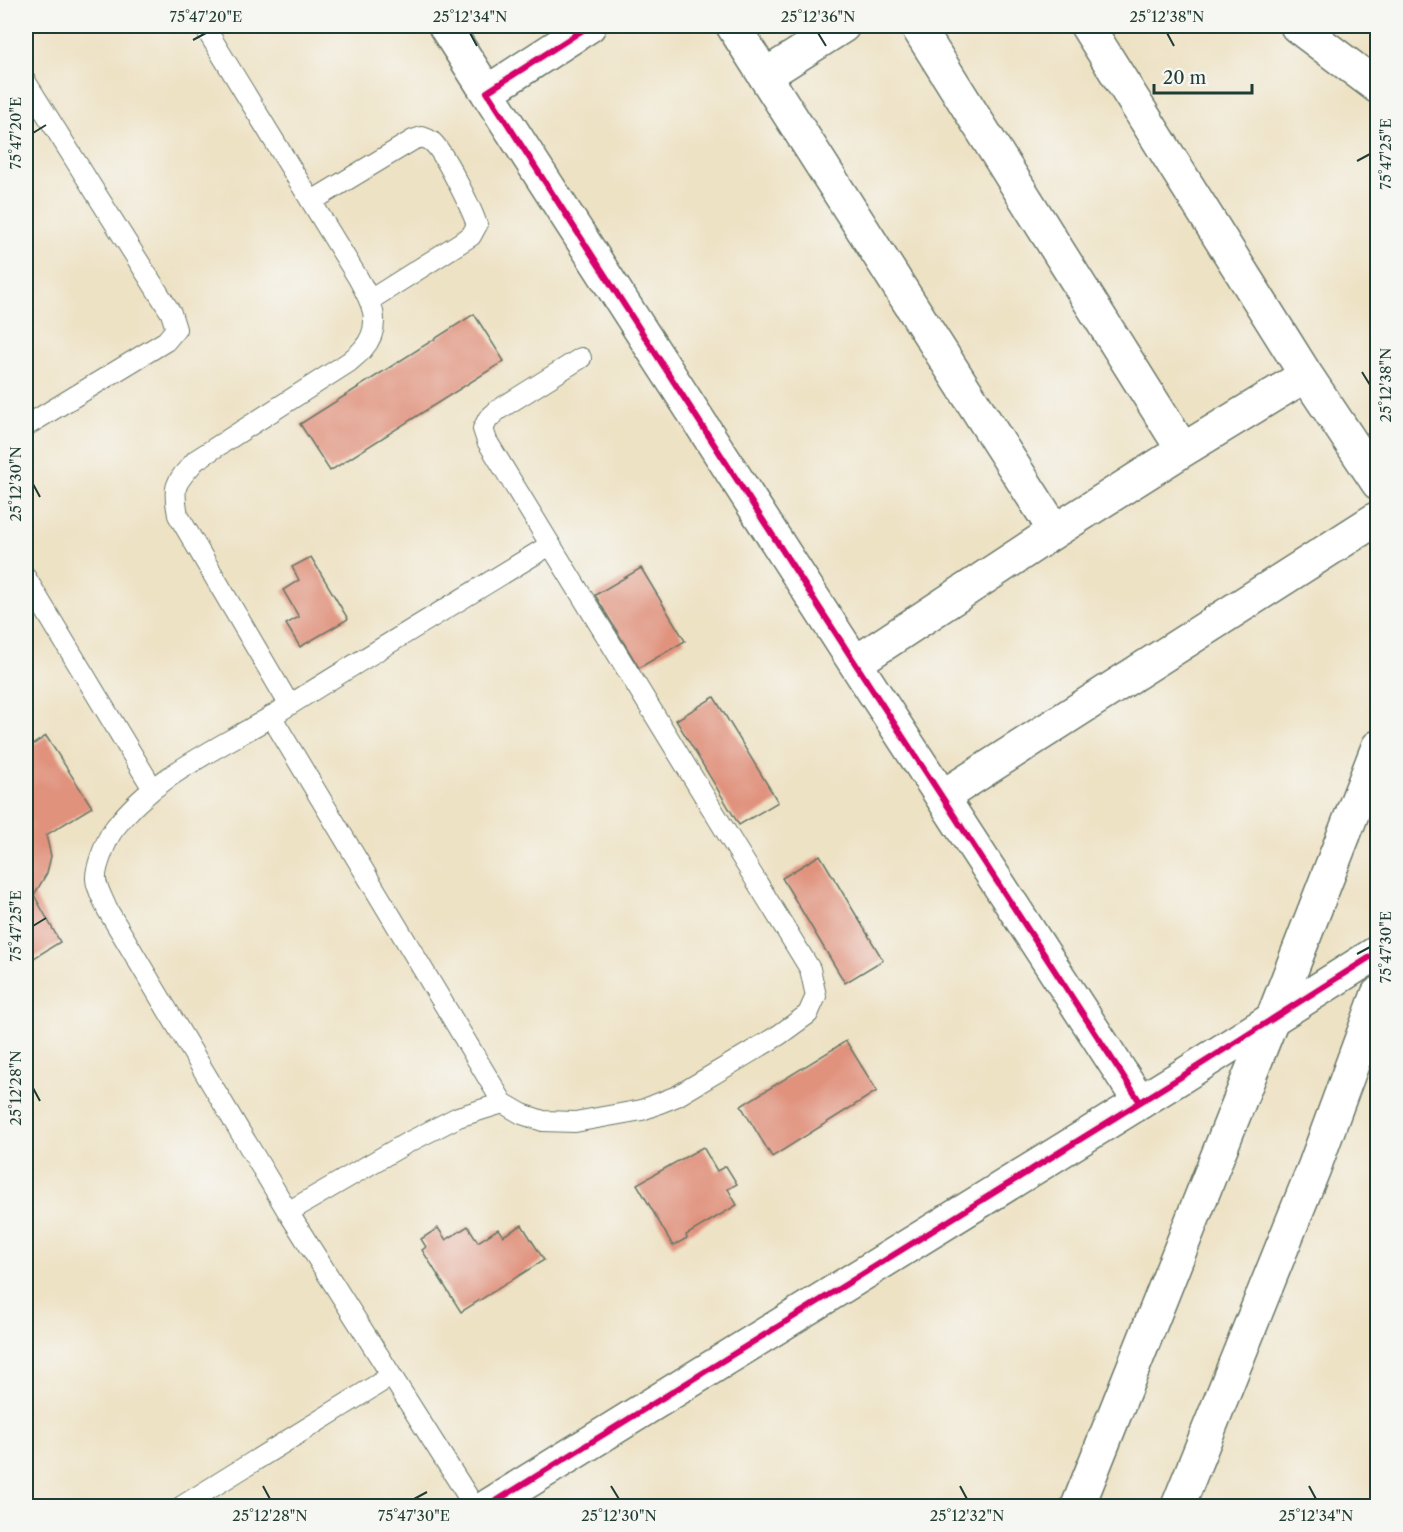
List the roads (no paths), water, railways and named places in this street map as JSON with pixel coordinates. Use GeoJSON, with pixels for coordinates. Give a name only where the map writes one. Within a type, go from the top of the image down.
{"type":"FeatureCollection","features":[{"type":"Feature","properties":{"kind":"street"},"geometry":{"type":"LineString","coordinates":[[445,26],[1140,1102]]}},
{"type":"Feature","properties":{"kind":"street"},"geometry":{"type":"LineString","coordinates":[[487,92],[589,26]]}},
{"type":"Feature","properties":{"kind":"street"},"geometry":{"type":"LineString","coordinates":[[733,26],[1056,531]]}},
{"type":"Feature","properties":{"kind":"street"},"geometry":{"type":"LineString","coordinates":[[766,75],[843,26]]}},
{"type":"Feature","properties":{"kind":"street"},"geometry":{"type":"LineString","coordinates":[[917,26],[1183,450]]}},
{"type":"Feature","properties":{"kind":"street"},"geometry":{"type":"LineString","coordinates":[[1087,26],[1306,375],[1377,483]]}},
{"type":"Feature","properties":{"kind":"street"},"geometry":{"type":"LineString","coordinates":[[1297,26],[1377,87]]}},
{"type":"Feature","properties":{"kind":"street"},"geometry":{"type":"LineString","coordinates":[[855,663],[1056,531],[1306,375]]}},
{"type":"Feature","properties":{"kind":"street"},"geometry":{"type":"LineString","coordinates":[[942,797],[1377,518]]}},
{"type":"Feature","properties":{"kind":"street"},"geometry":{"type":"LineString","coordinates":[[1078,1506],[1273,1017],[1377,747]]}},
{"type":"Feature","properties":{"kind":"street"},"geometry":{"type":"LineString","coordinates":[[504,1502],[1377,952]]}},
{"type":"Feature","properties":{"kind":"street"},"geometry":{"type":"LineString","coordinates":[[1178,1506],[1314,1168],[1377,994]]}},
{"type":"Feature","properties":{"kind":"lane"},"geometry":{"type":"LineString","coordinates":[[204,26],[312,201],[370,300],[374,316],[372,333],[364,349],[349,362],[196,460],[177,481],[174,496],[178,515],[289,704]]}},
{"type":"Feature","properties":{"kind":"lane"},"geometry":{"type":"LineString","coordinates":[[26,82],[171,313],[176,330],[166,341],[26,426]]}},
{"type":"Feature","properties":{"kind":"lane"},"geometry":{"type":"LineString","coordinates":[[312,201],[413,140],[422,137],[432,141],[442,154],[474,213],[477,225],[471,236],[370,300]]}},
{"type":"Feature","properties":{"kind":"lane"},"geometry":{"type":"LineString","coordinates":[[271,716],[503,1103],[522,1114],[543,1121],[575,1122],[642,1110],[677,1096],[779,1035],[808,1014],[816,996],[810,969],[550,545],[483,429],[488,419],[498,410],[581,358]]}},
{"type":"Feature","properties":{"kind":"lane"},"geometry":{"type":"LineString","coordinates":[[474,1506],[288,1212],[107,909],[96,880],[100,859],[113,830],[153,789],[181,769],[550,545]]}},
{"type":"Feature","properties":{"kind":"lane"},"geometry":{"type":"LineString","coordinates":[[26,578],[153,789]]}},
{"type":"Feature","properties":{"kind":"lane"},"geometry":{"type":"LineString","coordinates":[[288,1212],[447,1122],[503,1103]]}},
{"type":"Feature","properties":{"kind":"lane"},"geometry":{"type":"LineString","coordinates":[[182,1506],[391,1376]]}}]}
